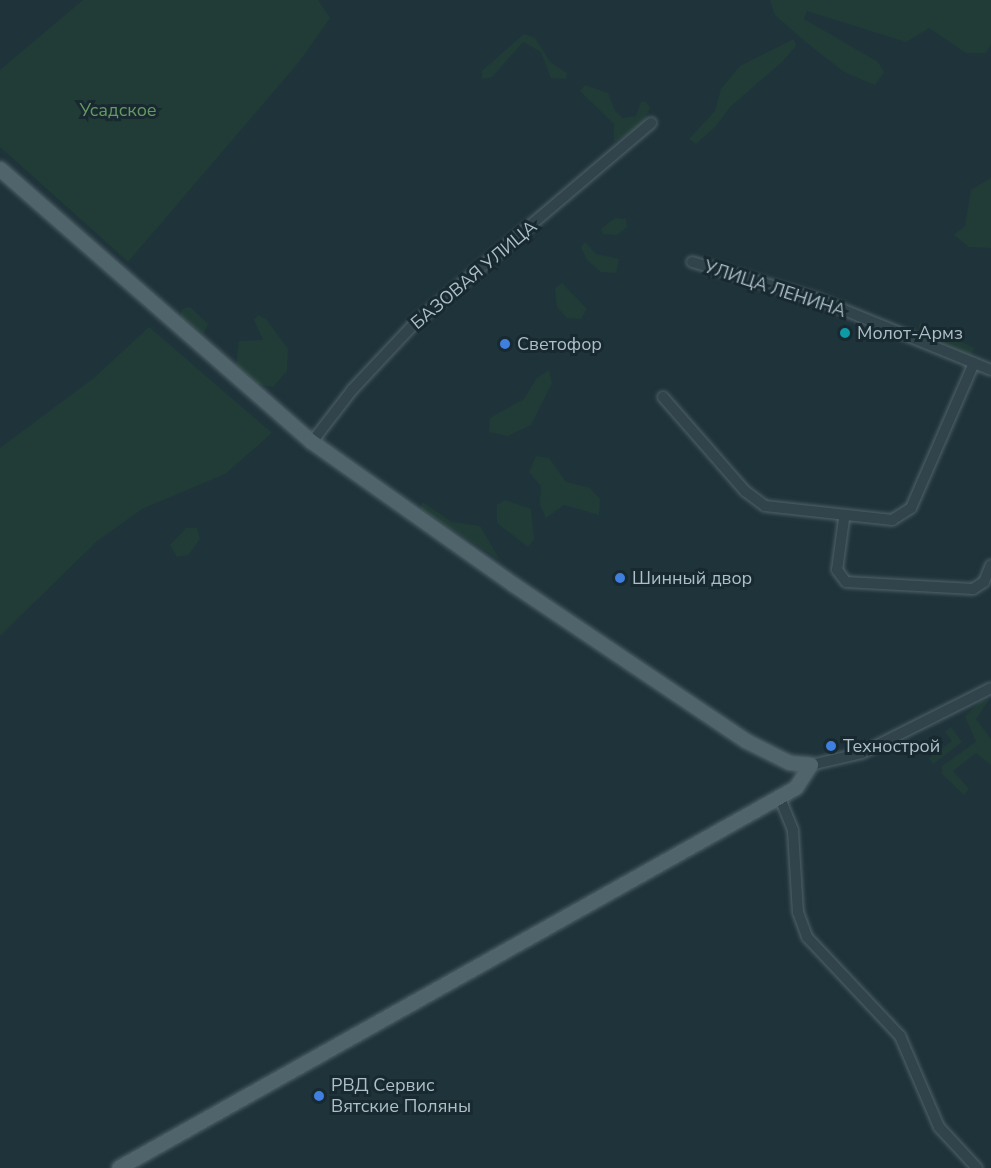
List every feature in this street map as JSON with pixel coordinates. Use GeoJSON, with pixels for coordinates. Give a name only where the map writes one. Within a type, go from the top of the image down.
{"type":"FeatureCollection","features":[{"type":"Feature","properties":{"kind":"main road"},"geometry":{"type":"LineString","coordinates":[[0,169],[312,442],[514,585],[757,748],[790,763],[811,765],[802,783],[780,798],[119,1168]]}},
{"type":"Feature","properties":{"kind":"street","name":"БАЗОВАЯ УЛИЦА"},"geometry":{"type":"LineString","coordinates":[[312,442],[352,390],[414,324],[651,123]]}},
{"type":"Feature","properties":{"kind":"street","name":"УЛИЦА ЛЕНИНА"},"geometry":{"type":"LineString","coordinates":[[692,262],[817,299],[991,370]]}},
{"type":"Feature","properties":{"kind":"street"},"geometry":{"type":"LineString","coordinates":[[663,398],[754,499],[776,511],[844,519],[892,520],[911,508],[974,363]]}},
{"type":"Feature","properties":{"kind":"street"},"geometry":{"type":"LineString","coordinates":[[844,519],[837,570],[846,582],[968,590],[984,582],[991,565]]}},
{"type":"Feature","properties":{"kind":"street"},"geometry":{"type":"LineString","coordinates":[[811,765],[862,753],[991,688]]}},
{"type":"Feature","properties":{"kind":"street"},"geometry":{"type":"LineString","coordinates":[[780,798],[793,831],[798,912],[807,937],[900,1036],[939,1127],[977,1168]]}},
{"type":"Feature","properties":{"kind":"green space","name":"Усадское"},"geometry":{"type":"Polygon","coordinates":[[[83,0],[318,0],[330,18],[299,62],[128,262],[0,147],[0,70],[83,0]]]}},
{"type":"Feature","properties":{"kind":"green space"},"geometry":{"type":"Polygon","coordinates":[[[770,0],[991,0],[991,44],[986,53],[966,53],[929,28],[906,42],[807,11],[804,19],[878,62],[884,72],[875,85],[844,72],[807,43],[775,15],[770,0]]]}},
{"type":"Feature","properties":{"kind":"green space"},"geometry":{"type":"Polygon","coordinates":[[[524,34],[535,38],[550,62],[567,73],[566,79],[551,78],[541,52],[523,42],[492,77],[482,79],[482,71],[524,34]]]}},
{"type":"Feature","properties":{"kind":"green space"},"geometry":{"type":"Polygon","coordinates":[[[794,39],[796,46],[782,62],[730,107],[715,127],[696,144],[689,139],[715,111],[721,89],[740,66],[794,39]]]}},
{"type":"Feature","properties":{"kind":"green space"},"geometry":{"type":"Polygon","coordinates":[[[585,85],[608,93],[615,111],[623,118],[636,116],[641,102],[646,102],[650,108],[641,127],[614,142],[614,124],[580,91],[585,85]]]}},
{"type":"Feature","properties":{"kind":"green space"},"geometry":{"type":"Polygon","coordinates":[[[991,178],[991,248],[969,247],[954,235],[965,226],[971,190],[991,178]]]}},
{"type":"Feature","properties":{"kind":"green space"},"geometry":{"type":"Polygon","coordinates":[[[615,218],[626,219],[627,227],[617,235],[603,234],[601,229],[615,218]]]}},
{"type":"Feature","properties":{"kind":"green space"},"geometry":{"type":"Polygon","coordinates":[[[585,242],[596,254],[619,259],[616,273],[601,272],[587,260],[581,247],[585,242]]]}},
{"type":"Feature","properties":{"kind":"green space"},"geometry":{"type":"Polygon","coordinates":[[[562,283],[587,309],[581,319],[567,318],[557,307],[555,288],[562,283]]]}},
{"type":"Feature","properties":{"kind":"green space"},"geometry":{"type":"Polygon","coordinates":[[[190,307],[208,324],[204,334],[180,317],[182,309],[190,307]]]}},
{"type":"Feature","properties":{"kind":"green space"},"geometry":{"type":"Polygon","coordinates":[[[258,315],[266,319],[288,349],[287,371],[273,387],[257,384],[236,365],[239,341],[263,340],[254,320],[258,315]]]}},
{"type":"Feature","properties":{"kind":"green space"},"geometry":{"type":"Polygon","coordinates":[[[920,322],[975,348],[970,356],[918,332],[920,322]]]}},
{"type":"Feature","properties":{"kind":"green space"},"geometry":{"type":"Polygon","coordinates":[[[149,327],[272,433],[225,474],[142,509],[96,542],[0,636],[0,448],[94,378],[149,327]]]}},
{"type":"Feature","properties":{"kind":"green space"},"geometry":{"type":"Polygon","coordinates":[[[549,370],[552,383],[531,425],[508,436],[489,432],[490,418],[524,399],[537,378],[549,370]]]}},
{"type":"Feature","properties":{"kind":"green space"},"geometry":{"type":"Polygon","coordinates":[[[536,456],[549,458],[566,482],[590,488],[600,499],[599,515],[564,505],[546,518],[540,505],[541,486],[529,472],[536,456]]]}},
{"type":"Feature","properties":{"kind":"green space"},"geometry":{"type":"Polygon","coordinates":[[[505,500],[531,509],[534,539],[528,547],[497,523],[497,505],[505,500]]]}},
{"type":"Feature","properties":{"kind":"green space"},"geometry":{"type":"Polygon","coordinates":[[[423,502],[452,522],[480,526],[500,560],[420,509],[423,502]]]}},
{"type":"Feature","properties":{"kind":"green space"},"geometry":{"type":"Polygon","coordinates":[[[186,528],[197,528],[200,539],[188,555],[177,557],[170,545],[186,528]]]}},
{"type":"Feature","properties":{"kind":"green space"},"geometry":{"type":"Polygon","coordinates":[[[989,700],[976,719],[991,739],[991,765],[976,753],[953,771],[969,789],[964,795],[942,774],[942,766],[976,742],[965,716],[981,701],[989,700]]]}},
{"type":"Feature","properties":{"kind":"green space"},"geometry":{"type":"Polygon","coordinates":[[[951,727],[962,742],[933,764],[929,758],[952,741],[945,732],[951,727]]]}},
{"type":"Feature","properties":{"kind":"place","name":"Молот-Армз"},"geometry":{"type":"Point","coordinates":[845,333]}},
{"type":"Feature","properties":{"kind":"place","name":"Светофор"},"geometry":{"type":"Point","coordinates":[505,344]}},
{"type":"Feature","properties":{"kind":"place","name":"Шинный двор"},"geometry":{"type":"Point","coordinates":[620,578]}},
{"type":"Feature","properties":{"kind":"place","name":"Технострой"},"geometry":{"type":"Point","coordinates":[831,746]}},
{"type":"Feature","properties":{"kind":"place","name":"РВД Сервис Вятские Поляны"},"geometry":{"type":"Point","coordinates":[319,1096]}}]}
